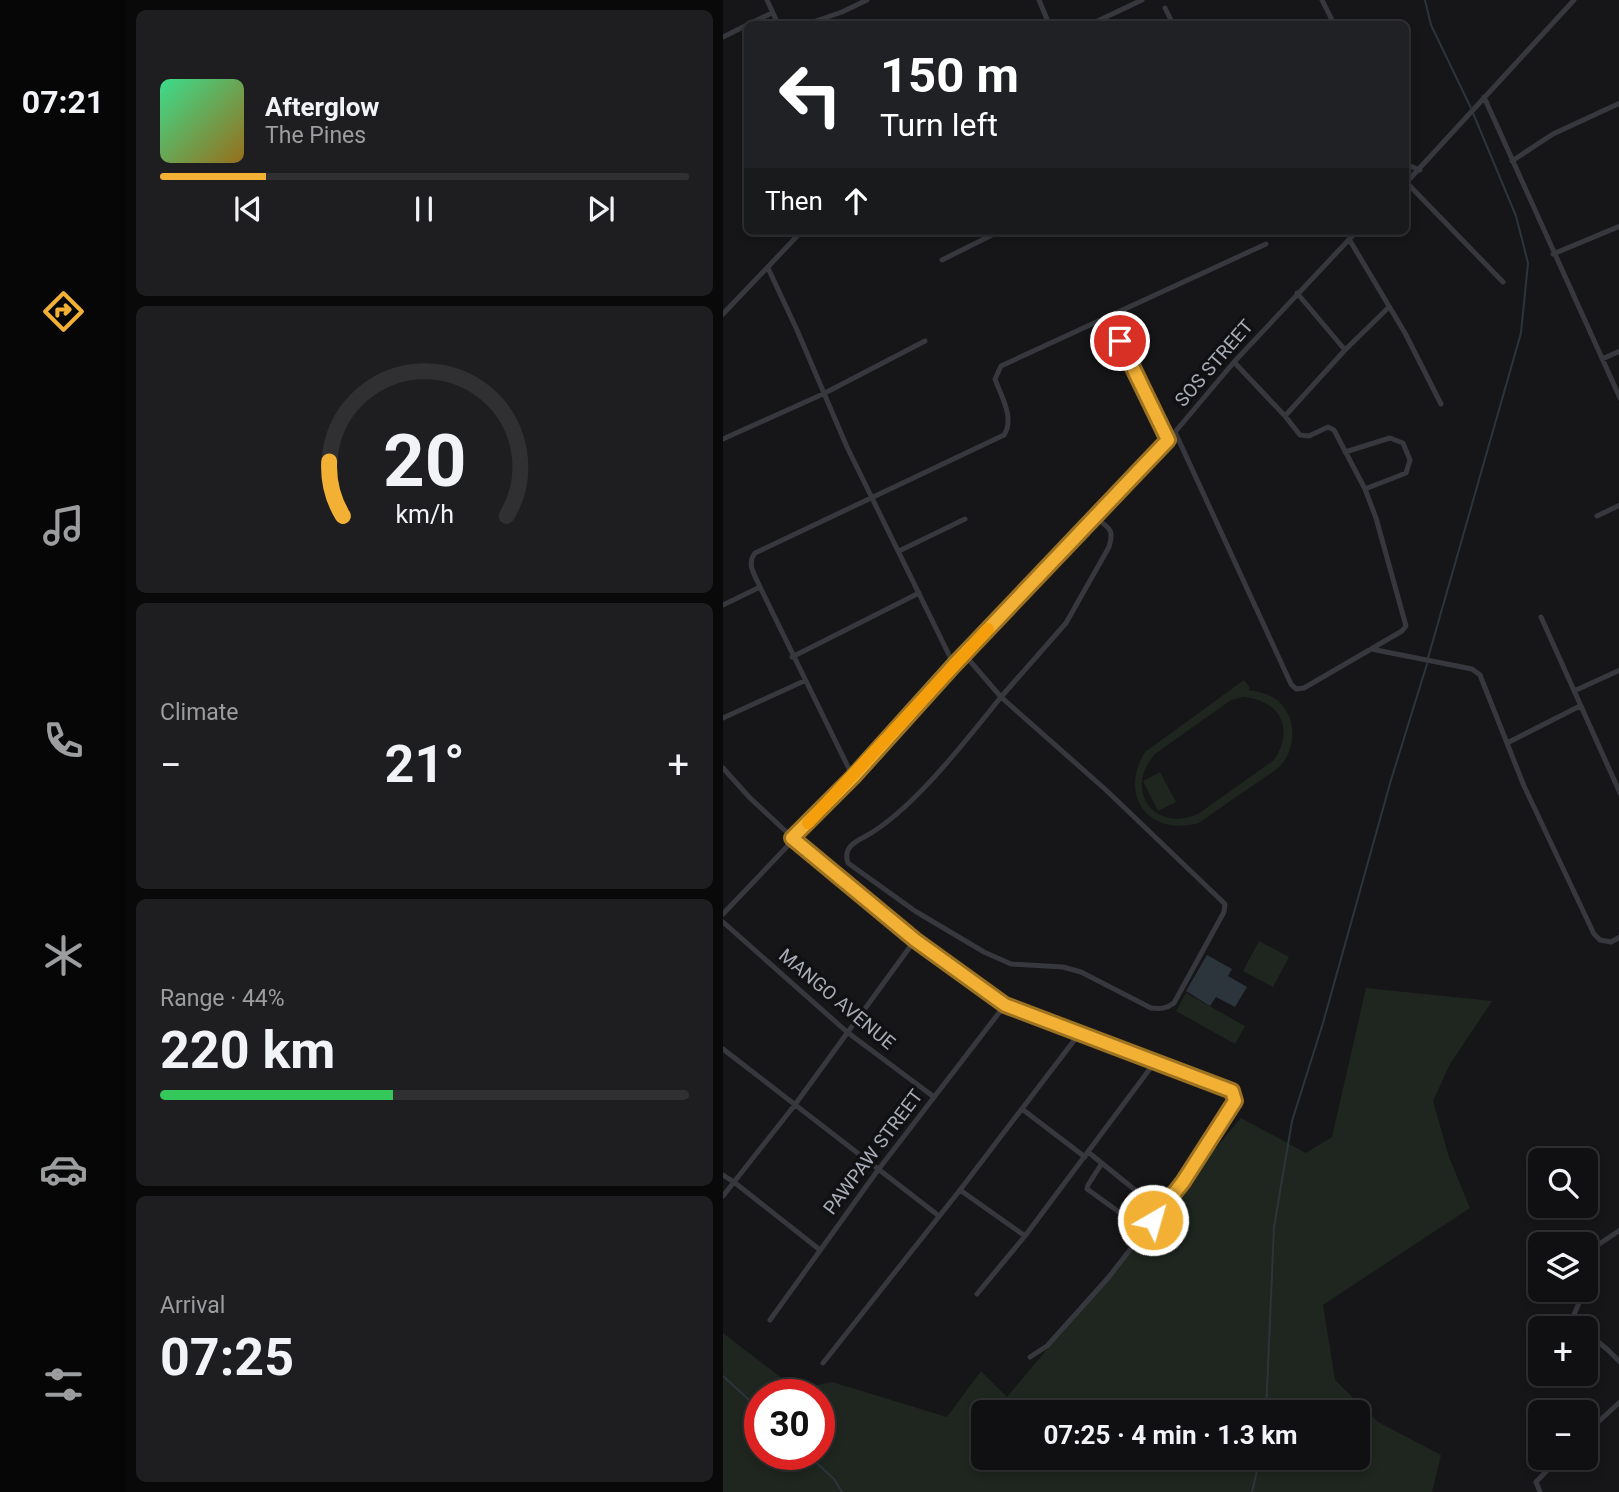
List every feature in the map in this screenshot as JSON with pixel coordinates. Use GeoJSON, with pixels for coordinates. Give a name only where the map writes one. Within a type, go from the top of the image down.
{"type":"FeatureCollection","features":[{"type":"Feature","properties":{"kind":"street"},"geometry":{"type":"LineString","coordinates":[[767,0],[776,21]]}},
{"type":"Feature","properties":{"kind":"street"},"geometry":{"type":"LineString","coordinates":[[814,21],[867,0]]}},
{"type":"Feature","properties":{"kind":"street"},"geometry":{"type":"LineString","coordinates":[[1039,0],[1048,21]]}},
{"type":"Feature","properties":{"kind":"street"},"geometry":{"type":"LineString","coordinates":[[1097,21],[1142,0]]}},
{"type":"Feature","properties":{"kind":"street"},"geometry":{"type":"LineString","coordinates":[[1322,0],[1332,21]]}},
{"type":"Feature","properties":{"kind":"street"},"geometry":{"type":"LineString","coordinates":[[1409,180],[1574,0]]}},
{"type":"Feature","properties":{"kind":"street"},"geometry":{"type":"LineString","coordinates":[[1165,8],[1172,21]]}},
{"type":"Feature","properties":{"kind":"street"},"geometry":{"type":"LineString","coordinates":[[756,21],[772,13]]}},
{"type":"Feature","properties":{"kind":"street"},"geometry":{"type":"LineString","coordinates":[[723,37],[744,27]]}},
{"type":"Feature","properties":{"kind":"street"},"geometry":{"type":"LineString","coordinates":[[1484,97],[1619,398]]}},
{"type":"Feature","properties":{"kind":"street"},"geometry":{"type":"LineString","coordinates":[[1512,161],[1553,134],[1619,103]]}},
{"type":"Feature","properties":{"kind":"street"},"geometry":{"type":"LineString","coordinates":[[1409,166],[1420,170]]}},
{"type":"Feature","properties":{"kind":"street"},"geometry":{"type":"LineString","coordinates":[[1409,186],[1503,282]]}},
{"type":"Feature","properties":{"kind":"street"},"geometry":{"type":"LineString","coordinates":[[1553,254],[1619,226]]}},
{"type":"Feature","properties":{"kind":"street"},"geometry":{"type":"LineString","coordinates":[[723,314],[768,268],[794,235]]}},
{"type":"Feature","properties":{"kind":"street"},"geometry":{"type":"LineString","coordinates":[[942,260],[992,235]]}},
{"type":"Feature","properties":{"kind":"street","name":"SOS STREET"},"geometry":{"type":"LineString","coordinates":[[723,914],[792,838],[853,777],[964,654],[1168,440],[1234,362],[1353,235]]}},
{"type":"Feature","properties":{"kind":"street"},"geometry":{"type":"LineString","coordinates":[[1349,239],[1405,333],[1441,404]]}},
{"type":"Feature","properties":{"kind":"street"},"geometry":{"type":"LineString","coordinates":[[853,777],[792,657],[750,565],[751,558],[755,553],[1004,435],[1010,426],[1009,418],[995,379],[1001,366],[1266,244]]}},
{"type":"Feature","properties":{"kind":"street"},"geometry":{"type":"LineString","coordinates":[[768,268],[872,499],[954,665]]}},
{"type":"Feature","properties":{"kind":"street"},"geometry":{"type":"LineString","coordinates":[[1297,293],[1345,350]]}},
{"type":"Feature","properties":{"kind":"street"},"geometry":{"type":"LineString","coordinates":[[1285,416],[1345,350],[1389,307]]}},
{"type":"Feature","properties":{"kind":"street"},"geometry":{"type":"LineString","coordinates":[[1108,316],[1168,440]]}},
{"type":"Feature","properties":{"kind":"street"},"geometry":{"type":"LineString","coordinates":[[723,439],[823,394],[925,341]]}},
{"type":"Feature","properties":{"kind":"street"},"geometry":{"type":"LineString","coordinates":[[1602,359],[1619,351]]}},
{"type":"Feature","properties":{"kind":"street"},"geometry":{"type":"LineString","coordinates":[[1175,432],[1291,684],[1296,689],[1304,688],[1402,632],[1407,622],[1365,489],[1331,428],[1303,437],[1300,435],[1234,362]]}},
{"type":"Feature","properties":{"kind":"street"},"geometry":{"type":"LineString","coordinates":[[1345,452],[1390,438],[1403,443],[1410,460],[1406,473],[1365,489]]}},
{"type":"Feature","properties":{"kind":"street"},"geometry":{"type":"LineString","coordinates":[[1597,516],[1619,505]]}},
{"type":"Feature","properties":{"kind":"street"},"geometry":{"type":"LineString","coordinates":[[964,654],[1001,697],[1106,790],[1225,904],[1224,912],[1174,1003],[1169,1006],[1162,1009],[1151,1008],[1081,972],[1063,967],[1011,964],[984,953],[915,911],[848,863],[846,856],[848,848],[896,814],[964,742],[1001,697],[1066,623],[1109,547],[1113,535],[1095,517]]}},
{"type":"Feature","properties":{"kind":"street"},"geometry":{"type":"LineString","coordinates":[[899,551],[965,519]]}},
{"type":"Feature","properties":{"kind":"street"},"geometry":{"type":"LineString","coordinates":[[723,605],[760,587]]}},
{"type":"Feature","properties":{"kind":"street"},"geometry":{"type":"LineString","coordinates":[[792,657],[919,593]]}},
{"type":"Feature","properties":{"kind":"street"},"geometry":{"type":"LineString","coordinates":[[1541,617],[1619,793]]}},
{"type":"Feature","properties":{"kind":"street"},"geometry":{"type":"LineString","coordinates":[[1371,649],[1477,671],[1483,679],[1524,786],[1594,934],[1600,940],[1611,942],[1619,937]]}},
{"type":"Feature","properties":{"kind":"street"},"geometry":{"type":"LineString","coordinates":[[1574,691],[1619,670]]}},
{"type":"Feature","properties":{"kind":"street"},"geometry":{"type":"LineString","coordinates":[[723,718],[804,681]]}},
{"type":"Feature","properties":{"kind":"street"},"geometry":{"type":"LineString","coordinates":[[1507,743],[1580,706]]}},
{"type":"Feature","properties":{"kind":"street"},"geometry":{"type":"LineString","coordinates":[[723,768],[792,838],[915,940],[1005,1005],[1232,1091],[1235,1101],[1183,1182],[1116,1267],[1047,1346],[1030,1357]]}},
{"type":"Feature","properties":{"kind":"street","name":"MANGO AVENUE"},"geometry":{"type":"LineString","coordinates":[[723,922],[847,1032],[934,1097]]}},
{"type":"Feature","properties":{"kind":"street"},"geometry":{"type":"LineString","coordinates":[[723,1196],[794,1106],[915,940]]}},
{"type":"Feature","properties":{"kind":"street","name":"PAWPAW STREET"},"geometry":{"type":"LineString","coordinates":[[770,1320],[878,1170],[1005,1005]]}},
{"type":"Feature","properties":{"kind":"street"},"geometry":{"type":"LineString","coordinates":[[823,1363],[1079,1034]]}},
{"type":"Feature","properties":{"kind":"street"},"geometry":{"type":"LineString","coordinates":[[723,1049],[939,1216]]}},
{"type":"Feature","properties":{"kind":"street"},"geometry":{"type":"LineString","coordinates":[[977,1294],[1025,1236],[1155,1062]]}},
{"type":"Feature","properties":{"kind":"street"},"geometry":{"type":"LineString","coordinates":[[1022,1110],[1102,1163],[1145,1198],[1146,1201],[1133,1217],[1126,1217],[1088,1189],[1102,1163]]}},
{"type":"Feature","properties":{"kind":"street"},"geometry":{"type":"LineString","coordinates":[[723,1175],[820,1250]]}},
{"type":"Feature","properties":{"kind":"street"},"geometry":{"type":"LineString","coordinates":[[960,1190],[1025,1236]]}},
{"type":"Feature","properties":{"kind":"street"},"geometry":{"type":"LineString","coordinates":[[1598,1245],[1619,1230]]}},
{"type":"Feature","properties":{"kind":"street"},"geometry":{"type":"LineString","coordinates":[[1598,1341],[1619,1362]]}},
{"type":"Feature","properties":{"kind":"street"},"geometry":{"type":"LineString","coordinates":[[1598,1422],[1619,1402]]}},
{"type":"Feature","properties":{"kind":"street"},"geometry":{"type":"LineString","coordinates":[[1540,1492],[1536,1482],[1548,1470]]}},
{"type":"Feature","properties":{"kind":"shaded area"},"geometry":{"type":"Polygon","coordinates":[[[1244,680],[1250,688],[1248,690],[1261,692],[1277,700],[1288,714],[1292,727],[1288,755],[1280,766],[1199,823],[1181,826],[1166,824],[1143,809],[1135,784],[1145,752],[1244,680]],[[1243,697],[1231,700],[1155,754],[1142,781],[1143,794],[1148,805],[1168,818],[1198,814],[1274,760],[1283,738],[1283,727],[1275,710],[1256,699],[1243,697]]]}},
{"type":"Feature","properties":{"kind":"shaded area"},"geometry":{"type":"Polygon","coordinates":[[[1160,772],[1176,802],[1158,811],[1143,781],[1160,772]]]}},
{"type":"Feature","properties":{"kind":"shaded area"},"geometry":{"type":"Polygon","coordinates":[[[1259,941],[1289,957],[1273,987],[1243,971],[1259,941]]]}},
{"type":"Feature","properties":{"kind":"shaded area"},"geometry":{"type":"Polygon","coordinates":[[[1207,955],[1232,969],[1228,976],[1247,987],[1235,1007],[1216,997],[1210,1006],[1186,991],[1207,955]]]}},
{"type":"Feature","properties":{"kind":"shaded area"},"geometry":{"type":"Polygon","coordinates":[[[1366,988],[1492,1001],[1450,1064],[1433,1101],[1449,1157],[1470,1208],[1323,1305],[1335,1380],[1355,1400],[971,1400],[971,1470],[1370,1470],[1370,1414],[1378,1422],[1441,1455],[1432,1492],[723,1492],[723,1333],[783,1379],[744,1379],[744,1470],[835,1470],[835,1383],[947,1417],[981,1371],[1007,1397],[1241,1118],[1306,1153],[1332,1137],[1366,988]]]}},
{"type":"Feature","properties":{"kind":"shaded area"},"geometry":{"type":"Polygon","coordinates":[[[1186,993],[1245,1026],[1235,1044],[1176,1011],[1186,993]]]}},
{"type":"Feature","properties":{"kind":"waterway"},"geometry":{"type":"LineString","coordinates":[[1425,0],[1431,25],[1471,108]]}},
{"type":"Feature","properties":{"kind":"waterway"},"geometry":{"type":"LineString","coordinates":[[1428,658],[1521,333],[1528,263],[1516,216],[1473,113]]}},
{"type":"Feature","properties":{"kind":"waterway"},"geometry":{"type":"LineString","coordinates":[[1267,1400],[1274,1227],[1292,1121],[1427,664]]}},
{"type":"Feature","properties":{"kind":"waterway"},"geometry":{"type":"LineString","coordinates":[[723,1376],[744,1395]]}},
{"type":"Feature","properties":{"kind":"waterway"},"geometry":{"type":"LineString","coordinates":[[824,1470],[842,1492]]}},
{"type":"Feature","properties":{"kind":"waterway"},"geometry":{"type":"LineString","coordinates":[[1252,1492],[1257,1470]]}},
{"type":"Feature","properties":{"kind":"slow traffic"},"geometry":{"type":"LineString","coordinates":[[808,823],[988,629]]}},
{"type":"Feature","properties":{"kind":"route"},"geometry":{"type":"LineString","coordinates":[[1120,341],[1168,440],[954,665],[853,777],[792,838],[915,940],[1005,1005],[1232,1091],[1235,1101],[1183,1182],[1153,1220]]}}]}
